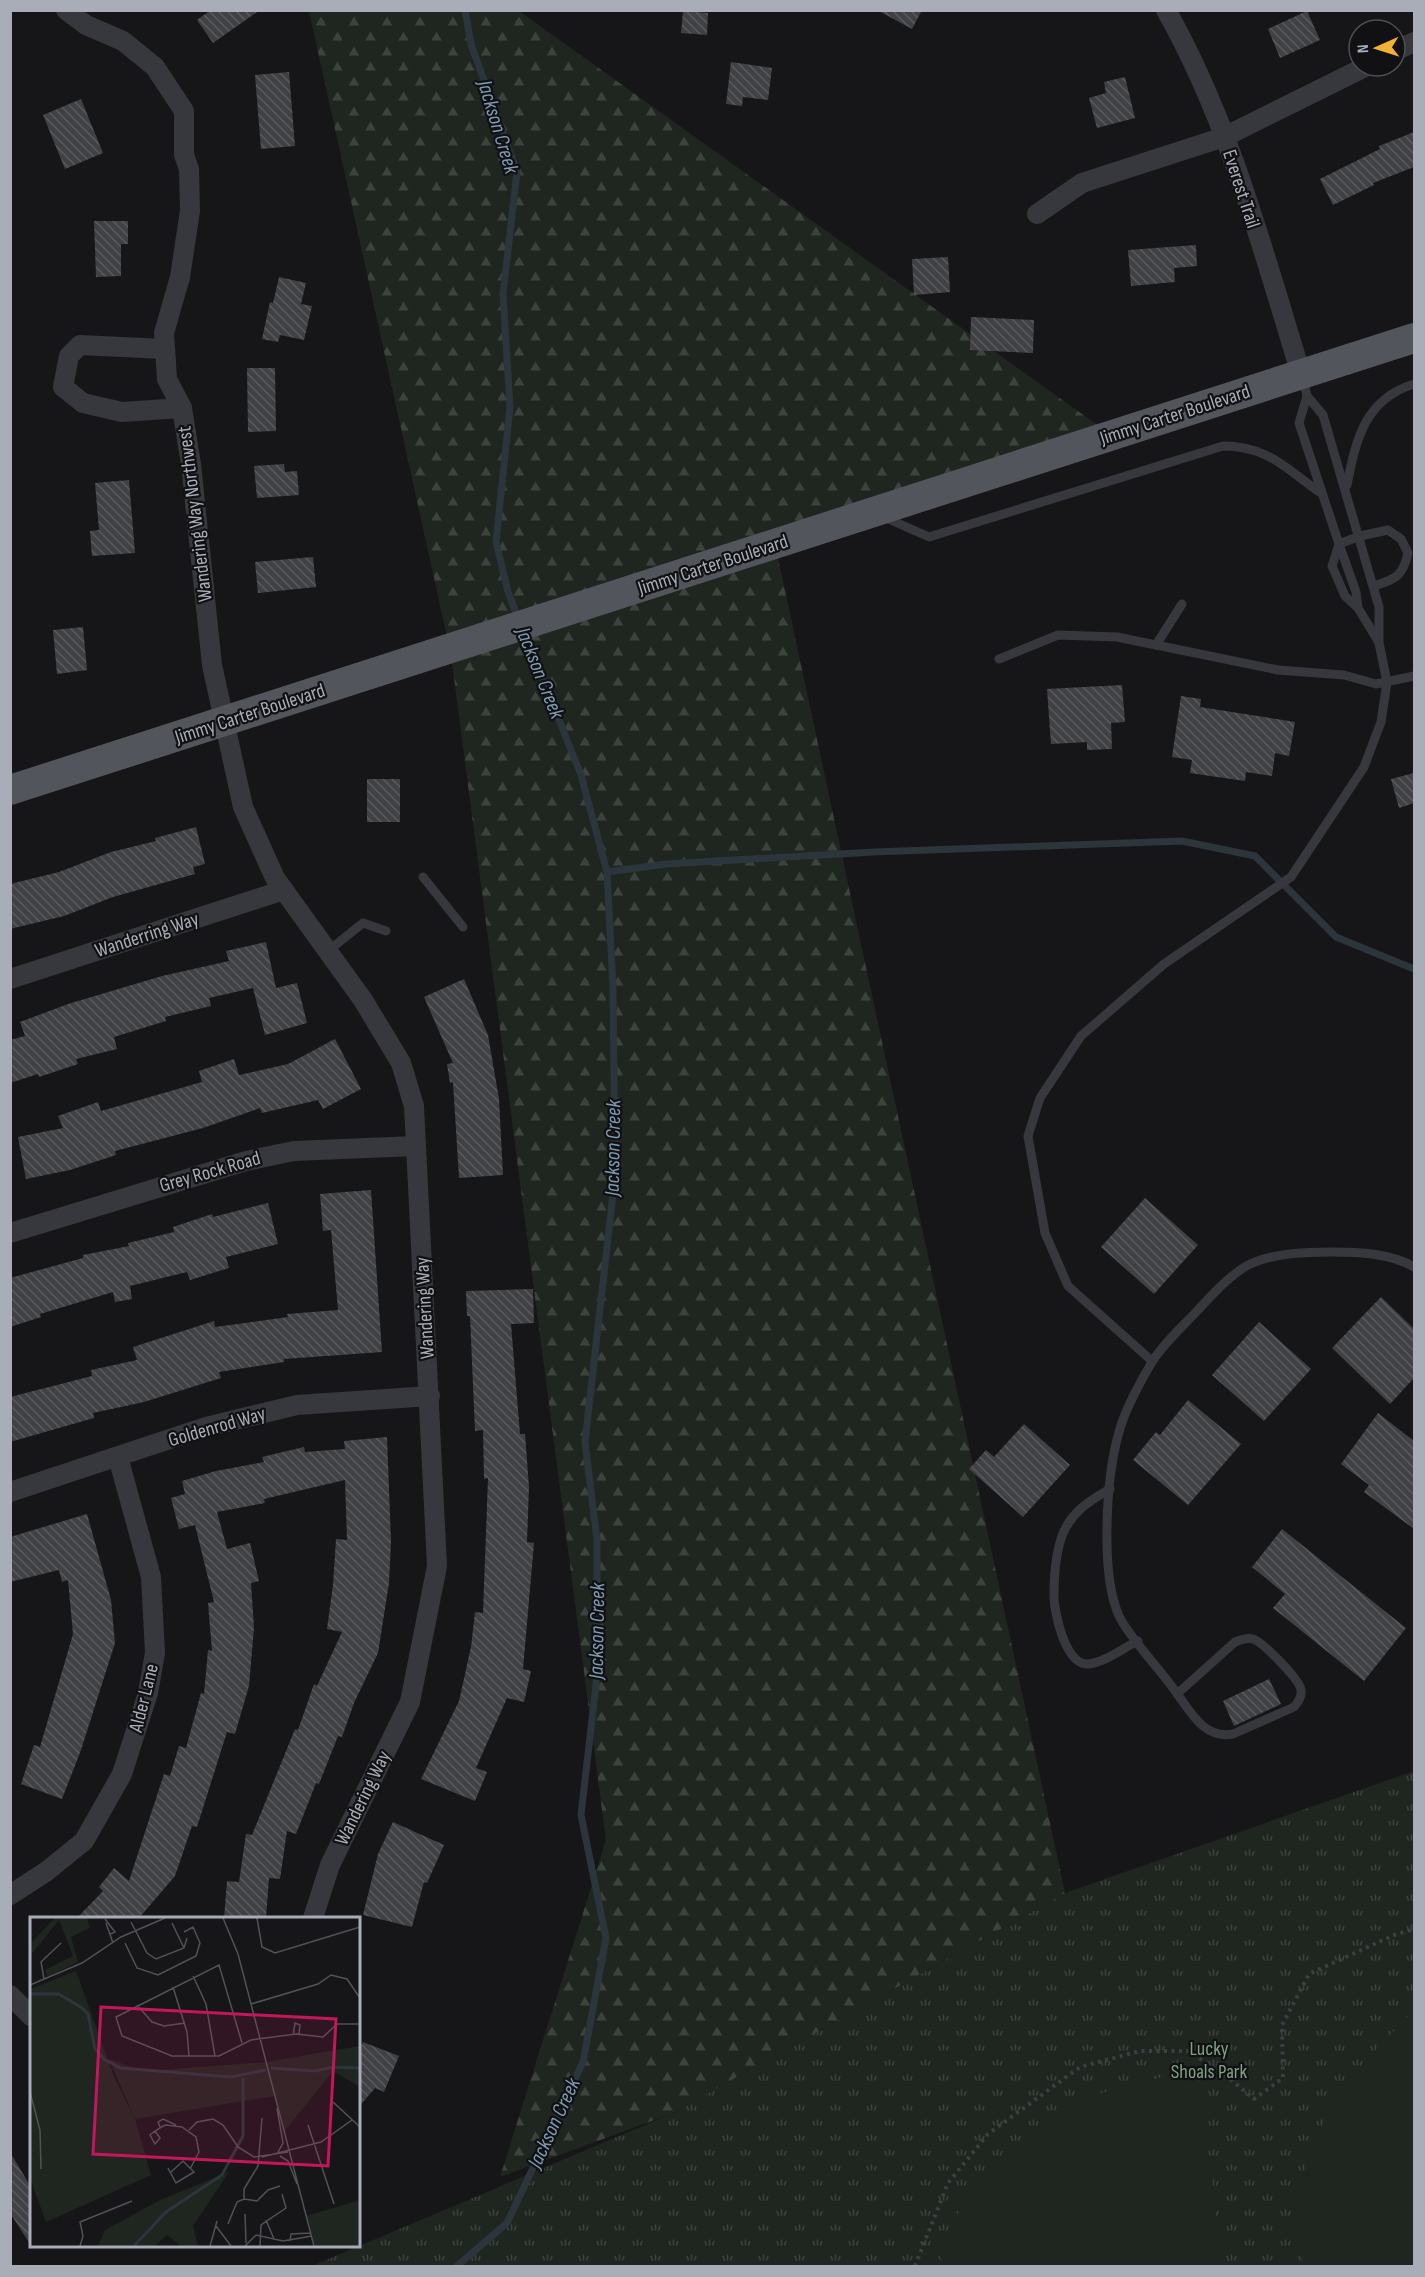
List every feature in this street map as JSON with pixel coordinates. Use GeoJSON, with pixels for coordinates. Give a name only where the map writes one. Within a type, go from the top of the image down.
{"type":"FeatureCollection","features":[{"type":"Feature","properties":{"kind":"main road","name":"Jimmy Carter Boulevard"},"geometry":{"type":"LineString","coordinates":[[10,790],[225,723],[873,513],[1304,385],[1414,338]]}},
{"type":"Feature","properties":{"kind":"street","name":"Wandering Way Northwest"},"geometry":{"type":"LineString","coordinates":[[66,10],[86,25],[123,41],[155,67],[184,111],[184,155],[189,170],[190,212],[180,277],[164,333],[167,379],[182,408],[212,664],[225,723]]}},
{"type":"Feature","properties":{"kind":"street","name":"Everest Trail"},"geometry":{"type":"LineString","coordinates":[[1166,10],[1202,79],[1224,137],[1304,385]]}},
{"type":"Feature","properties":{"kind":"street"},"geometry":{"type":"LineString","coordinates":[[1037,214],[1082,183],[1224,137],[1347,76]]}},
{"type":"Feature","properties":{"kind":"street"},"geometry":{"type":"LineString","coordinates":[[165,349],[80,345],[69,356],[63,387],[83,403],[122,412],[182,408]]}},
{"type":"Feature","properties":{"kind":"street","name":"Wandering Way"},"geometry":{"type":"LineString","coordinates":[[225,723],[243,807],[275,878],[363,1000],[400,1063],[414,1106],[437,1566],[410,1702],[330,1865],[313,1917]]}},
{"type":"Feature","properties":{"kind":"street","name":"Wanderring Way"},"geometry":{"type":"LineString","coordinates":[[10,979],[284,890]]}},
{"type":"Feature","properties":{"kind":"street","name":"Grey Rock Road"},"geometry":{"type":"LineString","coordinates":[[10,1233],[246,1161],[294,1151],[416,1146]]}},
{"type":"Feature","properties":{"kind":"street","name":"Goldenrod Way"},"geometry":{"type":"LineString","coordinates":[[10,1492],[206,1427],[297,1405],[430,1396]]}},
{"type":"Feature","properties":{"kind":"street","name":"Alder Lane"},"geometry":{"type":"LineString","coordinates":[[10,1895],[47,1871],[84,1841],[122,1774],[148,1693],[155,1653],[151,1577],[118,1456]]}},
{"type":"Feature","properties":{"kind":"street"},"geometry":{"type":"LineString","coordinates":[[10,1995],[30,2015]]}},
{"type":"Feature","properties":{"kind":"lane"},"geometry":{"type":"LineString","coordinates":[[1346,488],[1359,435],[1374,407],[1401,388],[1414,384]]}},
{"type":"Feature","properties":{"kind":"lane"},"geometry":{"type":"LineString","coordinates":[[1152,1361],[1068,1286],[1045,1233],[1028,1136],[1040,1098],[1081,1036],[1164,964],[1291,877],[1364,767],[1381,722],[1387,682],[1379,643],[1379,607],[1323,415],[1304,385]]}},
{"type":"Feature","properties":{"kind":"lane"},"geometry":{"type":"LineString","coordinates":[[1304,385],[1299,423],[1339,544],[1332,566],[1345,596],[1358,608],[1379,643]]}},
{"type":"Feature","properties":{"kind":"lane"},"geometry":{"type":"LineString","coordinates":[[873,513],[929,537],[1224,446],[1246,446],[1265,454],[1294,471],[1322,493]]}},
{"type":"Feature","properties":{"kind":"lane"},"geometry":{"type":"LineString","coordinates":[[1339,544],[1360,536],[1388,530],[1401,539],[1408,553],[1405,568],[1394,579],[1374,586]]}},
{"type":"Feature","properties":{"kind":"lane"},"geometry":{"type":"LineString","coordinates":[[1156,645],[1182,604]]}},
{"type":"Feature","properties":{"kind":"lane"},"geometry":{"type":"LineString","coordinates":[[999,659],[1058,635],[1117,637],[1278,670],[1344,675],[1376,684],[1414,676]]}},
{"type":"Feature","properties":{"kind":"lane"},"geometry":{"type":"LineString","coordinates":[[423,877],[463,927]]}},
{"type":"Feature","properties":{"kind":"lane"},"geometry":{"type":"LineString","coordinates":[[328,951],[363,922],[386,931]]}},
{"type":"Feature","properties":{"kind":"lane"},"geometry":{"type":"LineString","coordinates":[[1177,1694],[1235,1642],[1243,1639],[1253,1639],[1260,1643],[1295,1677],[1301,1689],[1300,1699],[1294,1707],[1222,1736],[1203,1728],[1177,1694],[1138,1641],[1119,1617],[1111,1585],[1107,1537],[1110,1489],[1119,1430],[1152,1361],[1215,1291],[1253,1262],[1299,1252],[1358,1252],[1403,1260],[1414,1267]]}},
{"type":"Feature","properties":{"kind":"lane"},"geometry":{"type":"LineString","coordinates":[[1110,1489],[1081,1506],[1063,1535],[1054,1596],[1058,1624],[1069,1651],[1079,1661],[1086,1664],[1098,1661],[1138,1641]]}},
{"type":"Feature","properties":{"kind":"path"},"geometry":{"type":"LineString","coordinates":[[915,2266],[948,2183],[988,2134],[1080,2067],[1140,2051],[1188,2051],[1224,2074],[1254,2099],[1283,2078],[1282,2025],[1309,1974],[1394,1935],[1414,1929]]}},
{"type":"Feature","properties":{"kind":"green space"},"geometry":{"type":"Polygon","coordinates":[[[309,11],[519,11],[1121,442],[775,544],[1065,1893],[671,2114],[500,2177],[606,1840],[451,655],[309,11]]]}},
{"type":"Feature","properties":{"kind":"green space","name":"Lucky Shoals Park"},"geometry":{"type":"Polygon","coordinates":[[[1414,1771],[1414,2266],[312,2266],[671,2114],[1065,1893],[1414,1771]]]}},
{"type":"Feature","properties":{"kind":"green space"},"geometry":{"type":"Polygon","coordinates":[[[1414,2010],[1414,2266],[1304,2266],[1293,2203],[1336,2092],[1414,2010]]]}},
{"type":"Feature","properties":{"kind":"green space"},"geometry":{"type":"Polygon","coordinates":[[[1195,2068],[1223,2266],[938,2266],[966,2192],[1062,2104],[1195,2068]]]}},
{"type":"Feature","properties":{"kind":"building"},"geometry":{"type":"Polygon","coordinates":[[[211,10],[260,10],[213,43],[197,20],[211,10]]]}},
{"type":"Feature","properties":{"kind":"building"},"geometry":{"type":"Polygon","coordinates":[[[877,10],[922,10],[912,29],[877,10]]]}},
{"type":"Feature","properties":{"kind":"building"},"geometry":{"type":"Polygon","coordinates":[[[683,11],[708,13],[707,35],[681,33],[683,11]]]}},
{"type":"Feature","properties":{"kind":"building"},"geometry":{"type":"Polygon","coordinates":[[[1307,11],[1320,40],[1280,58],[1268,29],[1307,11]]]}},
{"type":"Feature","properties":{"kind":"building"},"geometry":{"type":"Polygon","coordinates":[[[731,62],[772,68],[768,100],[743,97],[742,106],[726,104],[731,62]]]}},
{"type":"Feature","properties":{"kind":"building"},"geometry":{"type":"Polygon","coordinates":[[[289,72],[295,146],[261,149],[255,75],[289,72]]]}},
{"type":"Feature","properties":{"kind":"building"},"geometry":{"type":"Polygon","coordinates":[[[1125,77],[1135,118],[1097,128],[1089,98],[1106,93],[1104,82],[1125,77]]]}},
{"type":"Feature","properties":{"kind":"building"},"geometry":{"type":"Polygon","coordinates":[[[81,99],[103,153],[65,169],[43,115],[81,99]]]}},
{"type":"Feature","properties":{"kind":"building"},"geometry":{"type":"Polygon","coordinates":[[[1414,132],[1414,167],[1373,183],[1374,185],[1333,205],[1320,179],[1380,149],[1379,146],[1414,132]]]}},
{"type":"Feature","properties":{"kind":"building"},"geometry":{"type":"Polygon","coordinates":[[[94,221],[128,221],[128,244],[121,244],[121,276],[96,277],[94,221]]]}},
{"type":"Feature","properties":{"kind":"building"},"geometry":{"type":"Polygon","coordinates":[[[1196,245],[1197,266],[1174,268],[1175,282],[1131,286],[1128,250],[1196,245]]]}},
{"type":"Feature","properties":{"kind":"building"},"geometry":{"type":"Polygon","coordinates":[[[948,257],[950,292],[914,295],[912,259],[948,257]]]}},
{"type":"Feature","properties":{"kind":"building"},"geometry":{"type":"Polygon","coordinates":[[[279,277],[306,283],[301,304],[312,306],[304,340],[280,335],[278,342],[262,339],[270,302],[273,303],[279,277]]]}},
{"type":"Feature","properties":{"kind":"building"},"geometry":{"type":"Polygon","coordinates":[[[971,317],[1034,320],[1033,353],[970,350],[971,317]]]}},
{"type":"Feature","properties":{"kind":"building"},"geometry":{"type":"Polygon","coordinates":[[[247,368],[275,368],[276,431],[248,432],[247,368]]]}},
{"type":"Feature","properties":{"kind":"building"},"geometry":{"type":"Polygon","coordinates":[[[284,464],[285,472],[297,471],[299,495],[257,498],[254,466],[284,464]]]}},
{"type":"Feature","properties":{"kind":"building"},"geometry":{"type":"Polygon","coordinates":[[[129,480],[135,553],[92,556],[90,531],[99,530],[95,483],[129,480]]]}},
{"type":"Feature","properties":{"kind":"building"},"geometry":{"type":"Polygon","coordinates":[[[313,557],[316,587],[258,593],[255,562],[313,557]]]}},
{"type":"Feature","properties":{"kind":"building"},"geometry":{"type":"Polygon","coordinates":[[[83,627],[87,670],[57,674],[53,630],[83,627]]]}},
{"type":"Feature","properties":{"kind":"building"},"geometry":{"type":"Polygon","coordinates":[[[1122,685],[1125,722],[1111,723],[1112,749],[1087,750],[1087,742],[1051,744],[1047,689],[1122,685]]]}},
{"type":"Feature","properties":{"kind":"building"},"geometry":{"type":"Polygon","coordinates":[[[1181,696],[1201,699],[1200,707],[1295,722],[1289,756],[1275,753],[1272,776],[1246,772],[1245,781],[1190,773],[1192,760],[1172,757],[1181,696]]]}},
{"type":"Feature","properties":{"kind":"building"},"geometry":{"type":"Polygon","coordinates":[[[1414,773],[1414,803],[1399,808],[1391,779],[1414,773]]]}},
{"type":"Feature","properties":{"kind":"building"},"geometry":{"type":"Polygon","coordinates":[[[367,779],[400,779],[400,822],[367,822],[367,779]]]}},
{"type":"Feature","properties":{"kind":"building"},"geometry":{"type":"Polygon","coordinates":[[[196,827],[205,864],[193,867],[195,874],[113,897],[64,916],[10,929],[10,884],[59,872],[111,852],[156,841],[155,838],[196,827]]]}},
{"type":"Feature","properties":{"kind":"building"},"geometry":{"type":"Polygon","coordinates":[[[266,942],[276,988],[297,983],[307,1023],[265,1035],[253,988],[209,998],[211,1006],[165,1017],[166,1021],[114,1037],[117,1049],[76,1059],[78,1064],[39,1077],[38,1074],[10,1083],[10,1040],[25,1036],[20,1022],[68,1004],[162,976],[229,961],[226,951],[266,942]]]}},
{"type":"Feature","properties":{"kind":"building"},"geometry":{"type":"Polygon","coordinates":[[[464,979],[488,1035],[499,1099],[503,1175],[459,1178],[453,1082],[450,1083],[447,1064],[453,1063],[424,997],[464,979]]]}},
{"type":"Feature","properties":{"kind":"building"},"geometry":{"type":"Polygon","coordinates":[[[335,1039],[361,1089],[323,1109],[318,1100],[262,1113],[260,1108],[203,1128],[115,1151],[116,1155],[70,1170],[26,1179],[18,1137],[63,1128],[58,1116],[98,1102],[101,1111],[202,1082],[199,1071],[234,1059],[239,1075],[288,1064],[335,1039]]]}},
{"type":"Feature","properties":{"kind":"building"},"geometry":{"type":"Polygon","coordinates":[[[371,1190],[382,1352],[284,1359],[284,1362],[219,1372],[221,1378],[144,1402],[93,1413],[94,1418],[10,1442],[10,1397],[92,1376],[91,1370],[137,1360],[133,1347],[214,1321],[215,1327],[288,1317],[287,1314],[338,1310],[331,1230],[323,1231],[320,1194],[371,1190]]]}},
{"type":"Feature","properties":{"kind":"building"},"geometry":{"type":"Polygon","coordinates":[[[1145,1198],[1198,1245],[1154,1294],[1101,1247],[1145,1198]]]}},
{"type":"Feature","properties":{"kind":"building"},"geometry":{"type":"Polygon","coordinates":[[[268,1203],[278,1244],[226,1257],[229,1268],[190,1280],[187,1272],[130,1286],[132,1299],[115,1302],[113,1292],[40,1314],[41,1317],[10,1327],[10,1278],[83,1258],[83,1255],[129,1246],[128,1243],[174,1232],[173,1227],[212,1214],[213,1217],[268,1203]]]}},
{"type":"Feature","properties":{"kind":"building"},"geometry":{"type":"Polygon","coordinates":[[[533,1289],[534,1323],[511,1324],[520,1434],[525,1434],[529,1487],[527,1542],[534,1543],[523,1669],[531,1671],[524,1702],[507,1698],[476,1768],[487,1772],[475,1801],[421,1779],[459,1701],[471,1647],[475,1612],[483,1613],[488,1478],[484,1479],[483,1430],[475,1431],[470,1316],[467,1316],[466,1291],[533,1289]]]}},
{"type":"Feature","properties":{"kind":"building"},"geometry":{"type":"Polygon","coordinates":[[[1381,1297],[1414,1329],[1414,1378],[1390,1404],[1332,1348],[1381,1297]]]}},
{"type":"Feature","properties":{"kind":"building"},"geometry":{"type":"Polygon","coordinates":[[[1259,1322],[1311,1369],[1264,1421],[1212,1375],[1259,1322]]]}},
{"type":"Feature","properties":{"kind":"building"},"geometry":{"type":"Polygon","coordinates":[[[1188,1400],[1241,1444],[1188,1505],[1133,1460],[1156,1432],[1160,1435],[1188,1400]]]}},
{"type":"Feature","properties":{"kind":"building"},"geometry":{"type":"Polygon","coordinates":[[[1378,1413],[1414,1441],[1414,1529],[1364,1492],[1369,1485],[1341,1464],[1378,1413]]]}},
{"type":"Feature","properties":{"kind":"building"},"geometry":{"type":"Polygon","coordinates":[[[1024,1424],[1070,1465],[1023,1517],[969,1469],[986,1450],[994,1457],[1024,1424]]]}},
{"type":"Feature","properties":{"kind":"building"},"geometry":{"type":"Polygon","coordinates":[[[387,1437],[391,1542],[389,1583],[378,1653],[354,1703],[342,1737],[338,1736],[319,1784],[316,1783],[296,1834],[287,1831],[280,1879],[269,1878],[266,1917],[224,1917],[227,1881],[239,1882],[246,1834],[252,1835],[295,1729],[298,1730],[314,1684],[317,1686],[342,1632],[327,1629],[336,1539],[347,1540],[345,1480],[264,1499],[265,1503],[217,1512],[227,1549],[250,1543],[259,1581],[251,1583],[254,1628],[249,1686],[235,1734],[227,1732],[197,1827],[192,1826],[175,1876],[140,1917],[78,1917],[103,1891],[99,1887],[114,1868],[129,1881],[164,1774],[170,1776],[179,1746],[186,1748],[201,1693],[204,1694],[208,1650],[212,1651],[208,1603],[214,1602],[195,1525],[179,1529],[171,1498],[185,1494],[182,1481],[216,1471],[264,1462],[262,1457],[304,1447],[305,1452],[345,1449],[344,1441],[387,1437]]]}},
{"type":"Feature","properties":{"kind":"building"},"geometry":{"type":"Polygon","coordinates":[[[87,1514],[111,1600],[115,1643],[81,1750],[62,1799],[21,1784],[34,1745],[40,1747],[73,1634],[68,1580],[62,1582],[59,1570],[10,1582],[10,1537],[87,1514]]]}},
{"type":"Feature","properties":{"kind":"building"},"geometry":{"type":"Polygon","coordinates":[[[1282,1529],[1406,1628],[1364,1681],[1273,1608],[1285,1594],[1252,1567],[1282,1529]]]}},
{"type":"Feature","properties":{"kind":"building"},"geometry":{"type":"Polygon","coordinates":[[[1269,1679],[1281,1704],[1234,1726],[1223,1701],[1269,1679]]]}},
{"type":"Feature","properties":{"kind":"building"},"geometry":{"type":"Polygon","coordinates":[[[393,1822],[444,1845],[427,1883],[424,1882],[412,1927],[363,1915],[378,1854],[393,1822]]]}},
{"type":"Feature","properties":{"kind":"building"},"geometry":{"type":"Polygon","coordinates":[[[363,2042],[399,2056],[384,2092],[375,2088],[360,2106],[360,2049],[363,2042]]]}},
{"type":"Feature","properties":{"kind":"building"},"geometry":{"type":"Polygon","coordinates":[[[10,2152],[30,2186],[30,2244],[10,2213],[10,2152]]]}},
{"type":"Feature","properties":{"kind":"waterway","name":"Jackson Creek"},"geometry":{"type":"LineString","coordinates":[[465,10],[471,44],[517,172],[503,294],[510,407],[496,542],[508,592],[518,618]]}},
{"type":"Feature","properties":{"kind":"waterway","name":"Jackson Creek"},"geometry":{"type":"LineString","coordinates":[[457,2266],[507,2223],[583,2062],[606,1938],[581,1815],[597,1676],[597,1540],[585,1442],[615,1176],[613,988],[607,872],[581,775],[524,632]]}},
{"type":"Feature","properties":{"kind":"waterway"},"geometry":{"type":"LineString","coordinates":[[607,872],[666,864],[874,852],[1182,841],[1255,856],[1336,937],[1414,969]]}}]}
